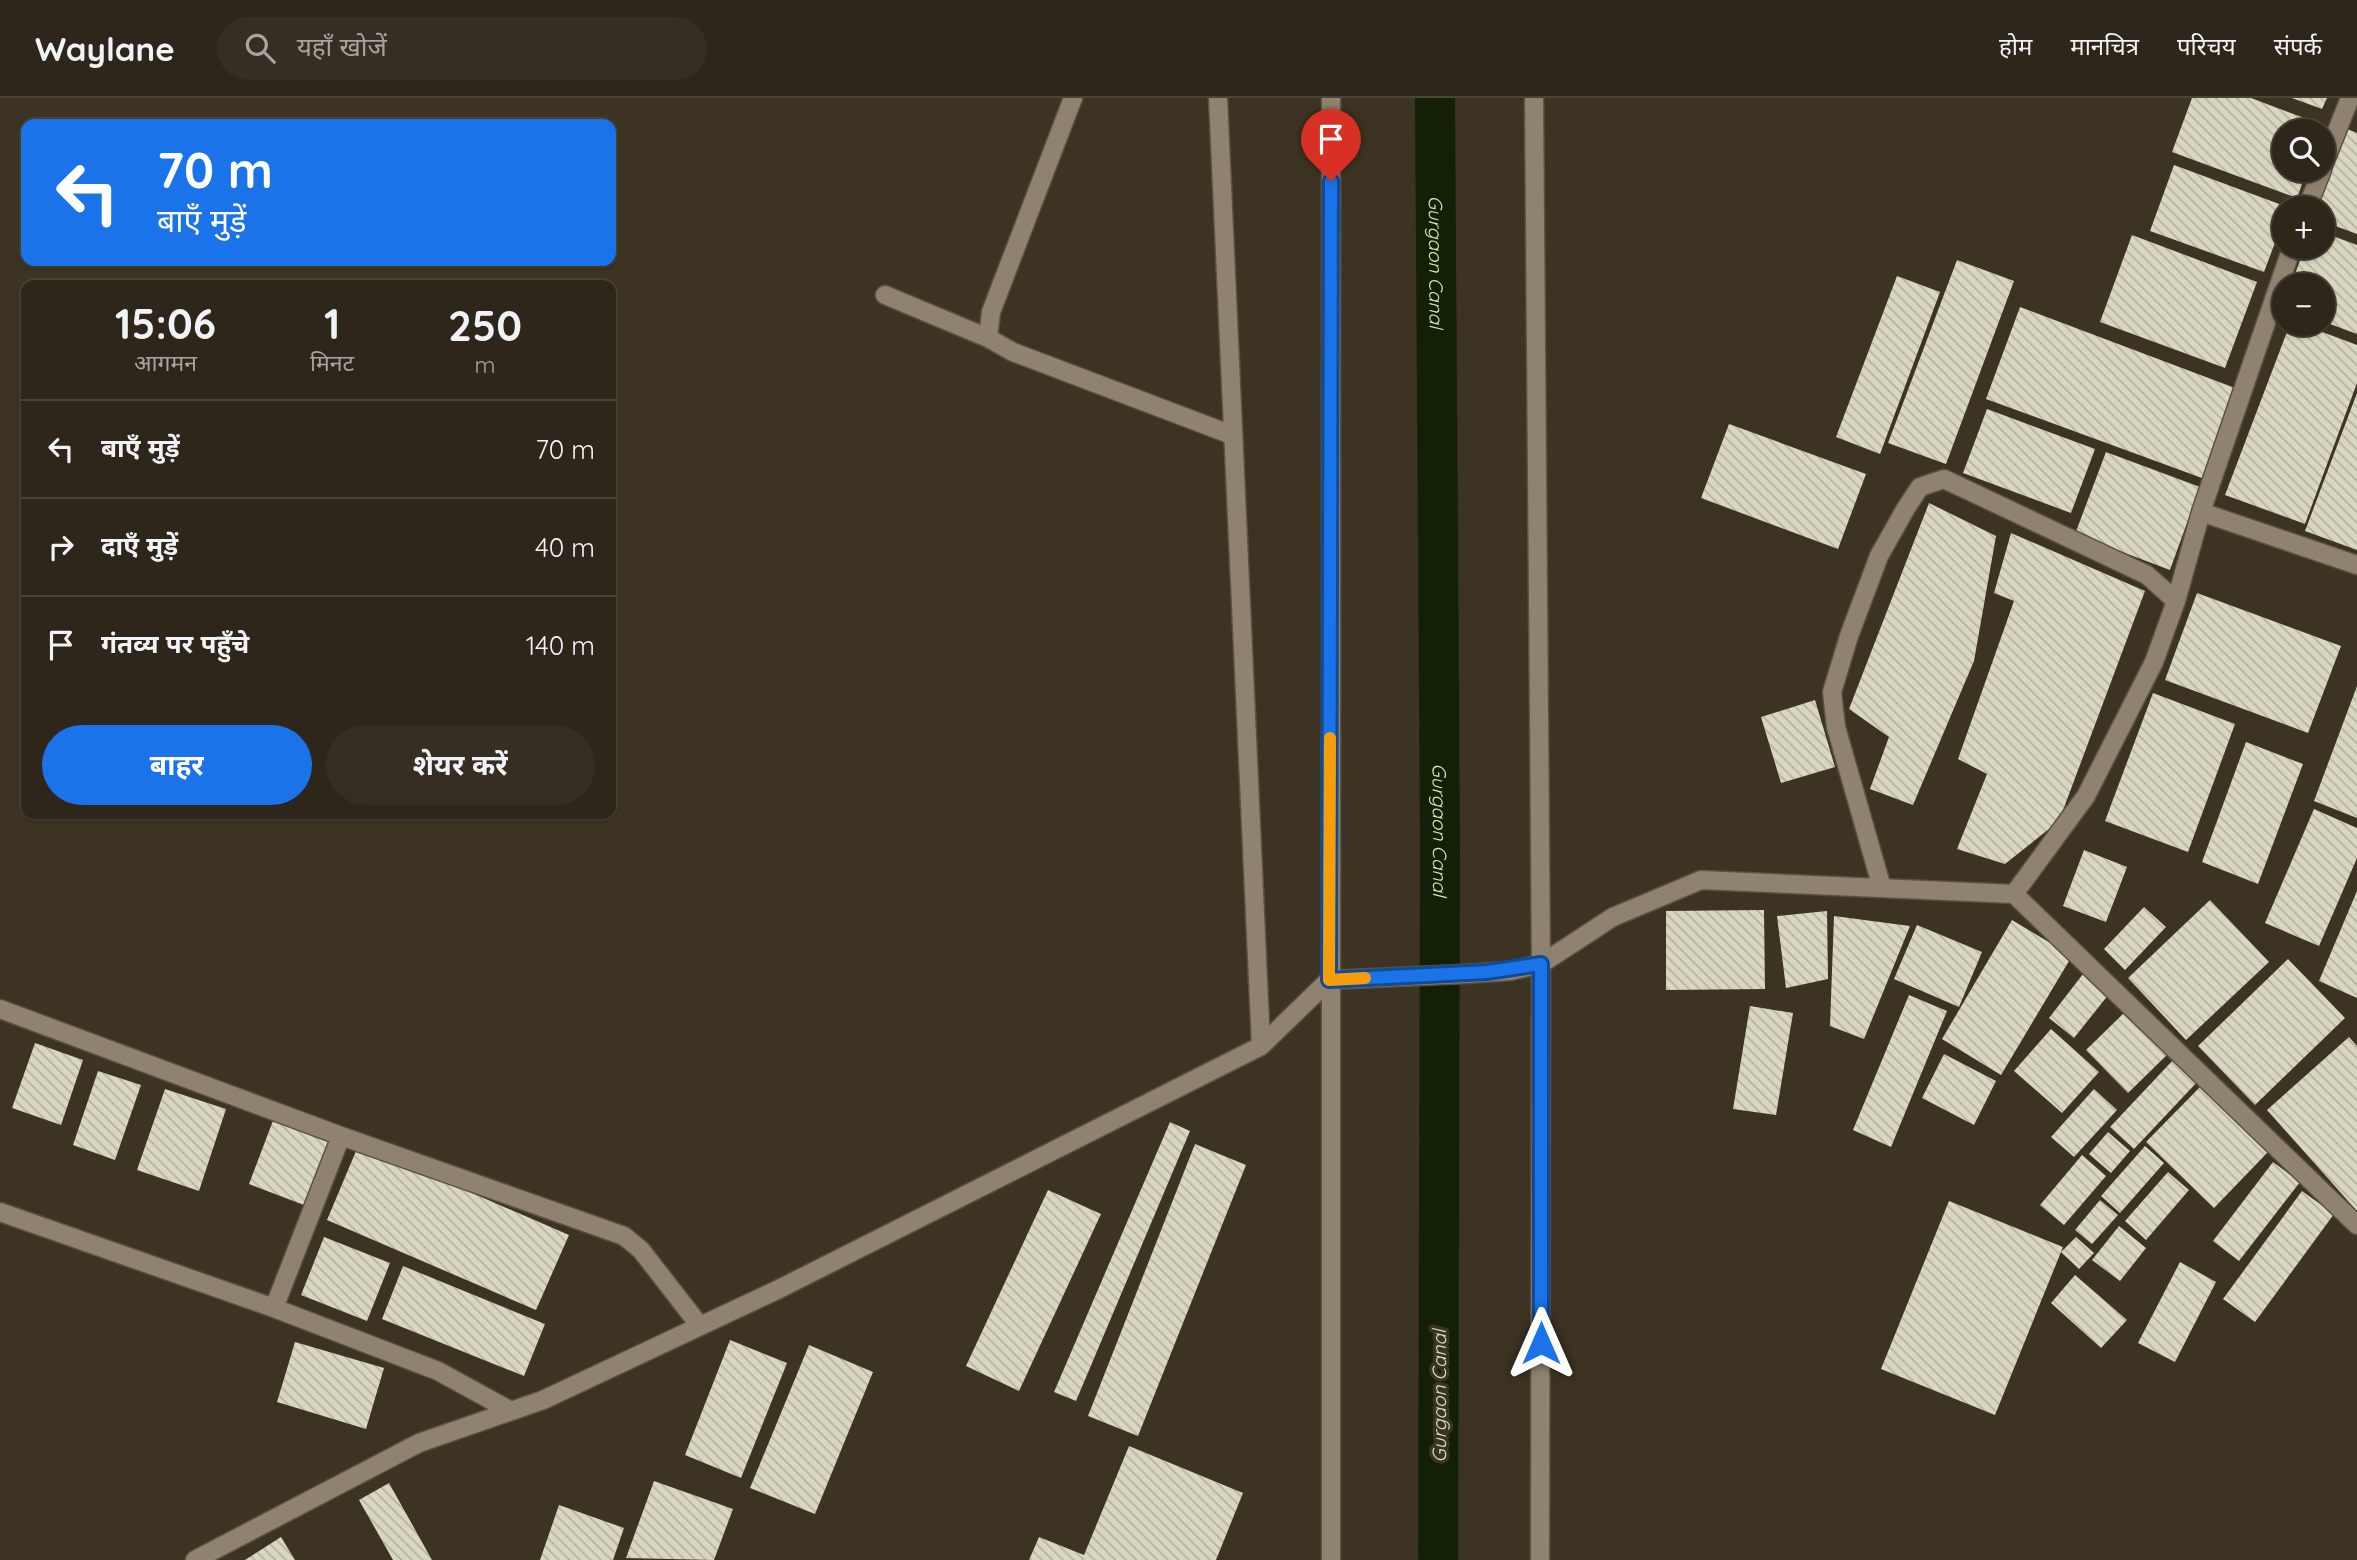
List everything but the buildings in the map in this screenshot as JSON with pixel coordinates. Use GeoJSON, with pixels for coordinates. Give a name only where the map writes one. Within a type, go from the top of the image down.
{"type":"FeatureCollection","features":[{"type":"Feature","properties":{"kind":"street"},"geometry":{"type":"LineString","coordinates":[[988,338],[991,312],[1073,98]]}},
{"type":"Feature","properties":{"kind":"street"},"geometry":{"type":"LineString","coordinates":[[1218,98],[1261,1046]]}},
{"type":"Feature","properties":{"kind":"street"},"geometry":{"type":"LineString","coordinates":[[1331,98],[1331,1560]]}},
{"type":"Feature","properties":{"kind":"street"},"geometry":{"type":"LineString","coordinates":[[1534,98],[1541,964],[1540,1560]]}},
{"type":"Feature","properties":{"kind":"street"},"geometry":{"type":"LineString","coordinates":[[2335,136],[2350,98]]}},
{"type":"Feature","properties":{"kind":"street"},"geometry":{"type":"LineString","coordinates":[[2014,894],[2087,796],[2154,662],[2176,601],[2201,512],[2288,259]]}},
{"type":"Feature","properties":{"kind":"street"},"geometry":{"type":"LineString","coordinates":[[885,295],[988,338],[1013,352],[1232,435]]}},
{"type":"Feature","properties":{"kind":"street"},"geometry":{"type":"LineString","coordinates":[[1882,888],[1836,727],[1832,692],[1849,636],[1879,556],[1920,487],[1944,479],[2147,575],[2176,601]]}},
{"type":"Feature","properties":{"kind":"street"},"geometry":{"type":"LineString","coordinates":[[2201,512],[2357,565]]}},
{"type":"Feature","properties":{"kind":"street"},"geometry":{"type":"LineString","coordinates":[[195,1560],[419,1443],[543,1400],[779,1289],[1261,1046],[1329,980],[1510,971],[1541,964],[1613,917],[1701,880],[2014,894],[2357,1225]]}},
{"type":"Feature","properties":{"kind":"street"},"geometry":{"type":"LineString","coordinates":[[0,1009],[341,1136],[624,1236],[641,1250],[700,1326]]}},
{"type":"Feature","properties":{"kind":"street"},"geometry":{"type":"LineString","coordinates":[[274,1308],[341,1136]]}},
{"type":"Feature","properties":{"kind":"street"},"geometry":{"type":"LineString","coordinates":[[0,1212],[274,1308],[438,1371],[512,1410]]}},
{"type":"Feature","properties":{"kind":"waterway","name":"Gurgaon Canal"},"geometry":{"type":"LineString","coordinates":[[1435,98],[1440,848],[1438,1560]]}},
{"type":"Feature","properties":{"kind":"slow traffic"},"geometry":{"type":"LineString","coordinates":[[1330,738],[1329,980],[1365,978]]}},
{"type":"Feature","properties":{"kind":"route"},"geometry":{"type":"LineString","coordinates":[[1331,181],[1329,980],[1510,971],[1541,964],[1541,1343]]}}]}
